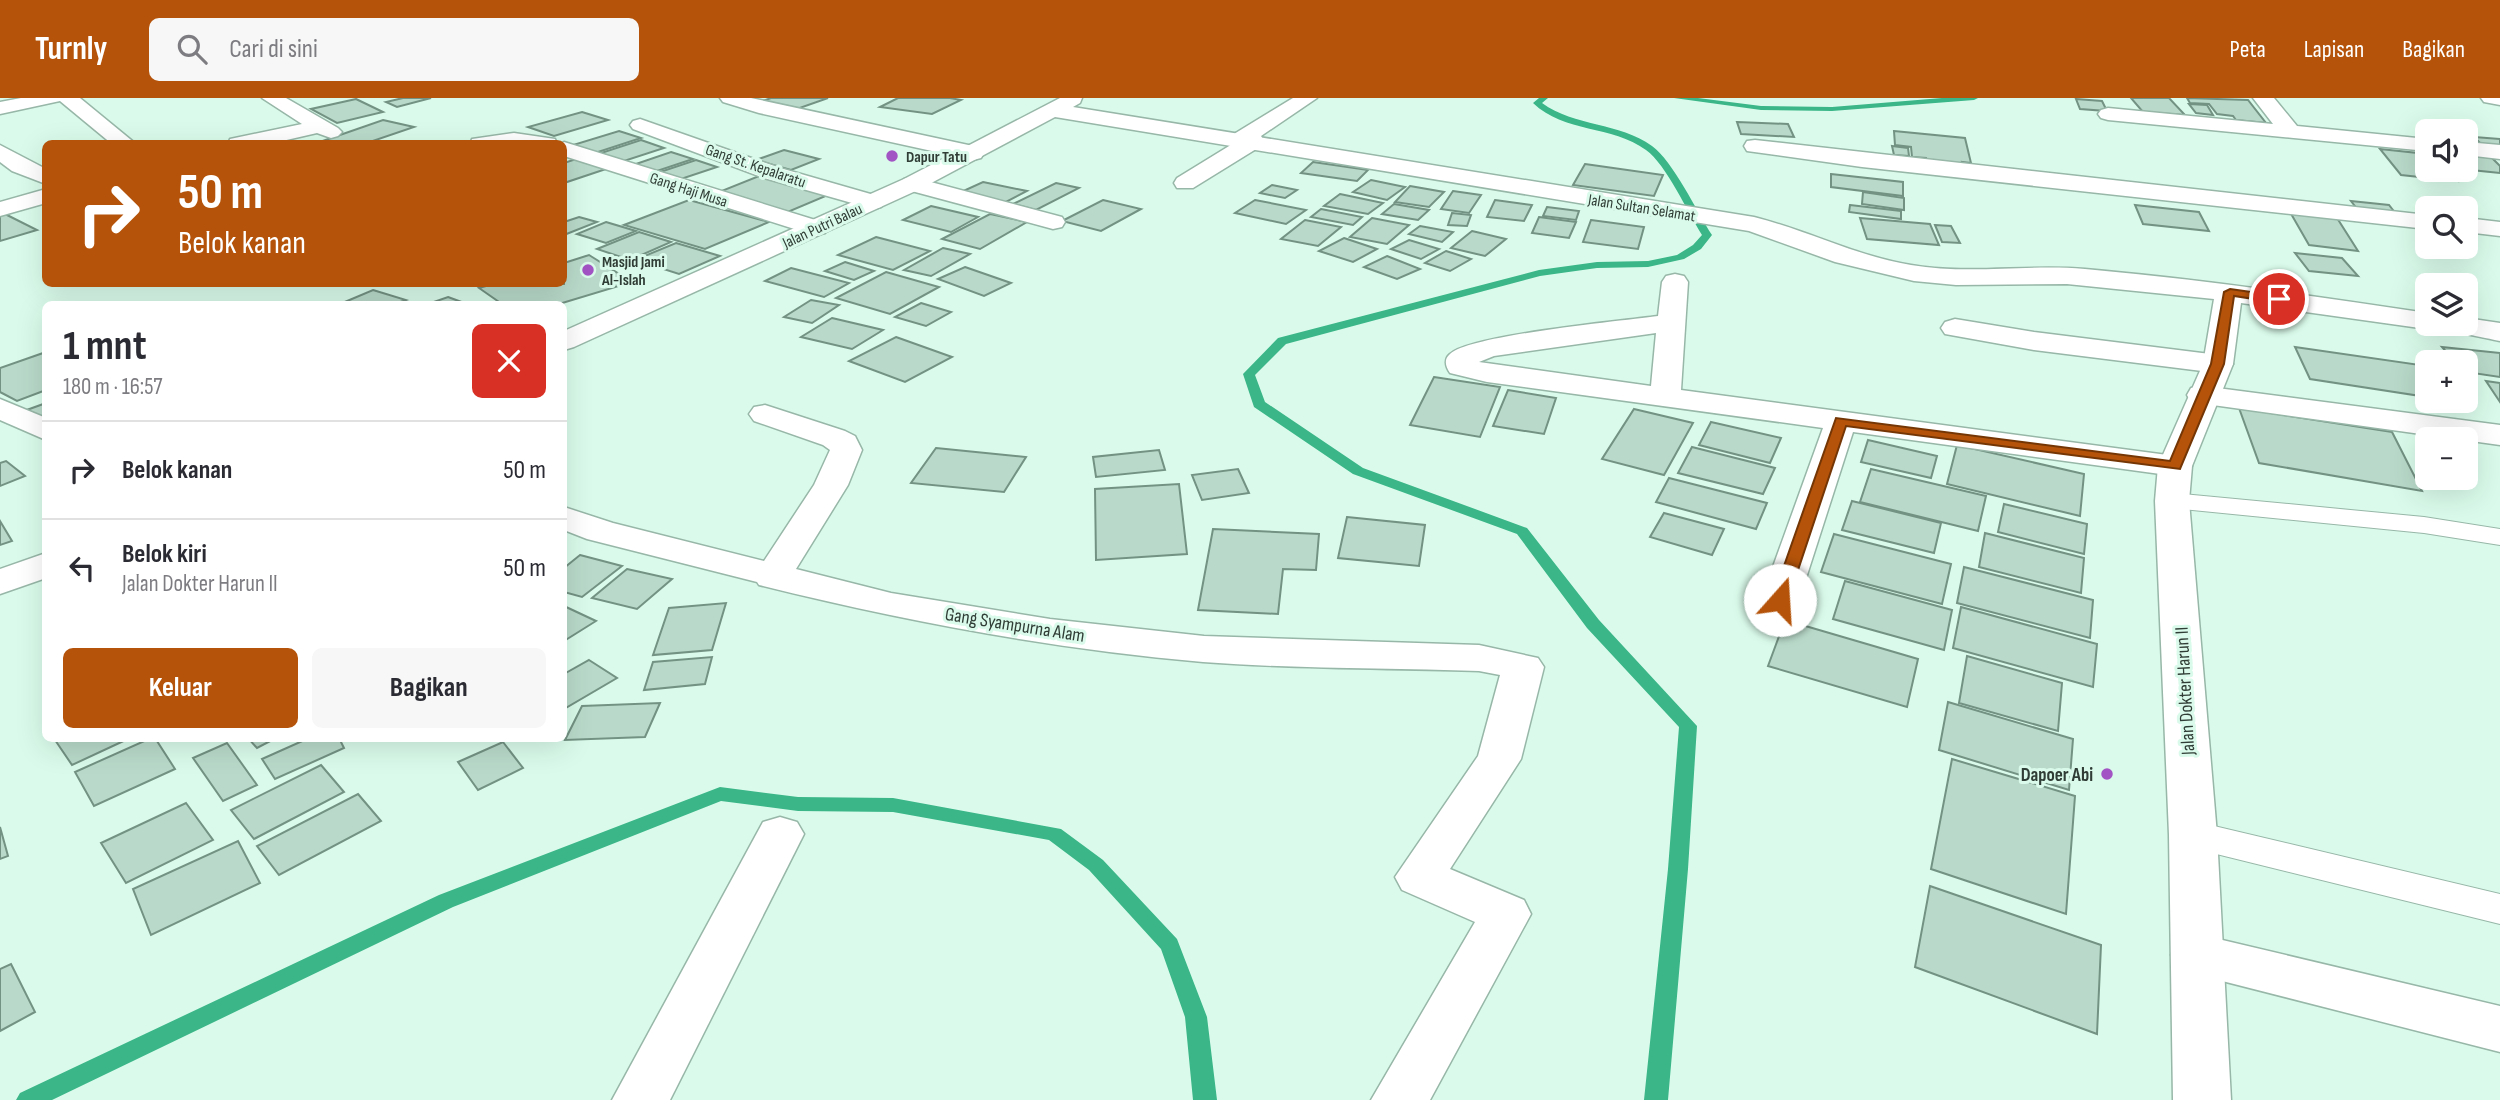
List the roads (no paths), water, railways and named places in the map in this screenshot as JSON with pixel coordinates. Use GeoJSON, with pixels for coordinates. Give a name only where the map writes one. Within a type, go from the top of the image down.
{"type":"FeatureCollection","features":[{"type":"Feature","properties":{"kind":"street"},"geometry":{"type":"LineString","coordinates":[[0,108],[53,98]]}},
{"type":"Feature","properties":{"kind":"street"},"geometry":{"type":"LineString","coordinates":[[68,98],[121,140]]}},
{"type":"Feature","properties":{"kind":"street"},"geometry":{"type":"LineString","coordinates":[[263,140],[327,130],[272,98]]}},
{"type":"Feature","properties":{"kind":"street"},"geometry":{"type":"LineString","coordinates":[[730,98],[759,107],[973,153]]}},
{"type":"Feature","properties":{"kind":"street","name":"Jalan Putri Balau"},"geometry":{"type":"LineString","coordinates":[[567,340],[912,184],[1074,98]]}},
{"type":"Feature","properties":{"kind":"street"},"geometry":{"type":"LineString","coordinates":[[1185,183],[1307,98]]}},
{"type":"Feature","properties":{"kind":"street"},"geometry":{"type":"LineString","coordinates":[[2263,98],[2290,131]]}},
{"type":"Feature","properties":{"kind":"street"},"geometry":{"type":"LineString","coordinates":[[2491,98],[2500,99]]}},
{"type":"Feature","properties":{"kind":"street","name":"Jalan Sultan Selamat"},"geometry":{"type":"LineString","coordinates":[[1052,110],[1754,224],[1858,260],[1912,274],[1939,277],[2070,276],[2230,292],[2415,319]]}},
{"type":"Feature","properties":{"kind":"street"},"geometry":{"type":"LineString","coordinates":[[2108,114],[2415,144]]}},
{"type":"Feature","properties":{"kind":"street","name":"Gang St. Kepalaratu"},"geometry":{"type":"LineString","coordinates":[[640,125],[772,173],[873,202]]}},
{"type":"Feature","properties":{"kind":"street"},"geometry":{"type":"LineString","coordinates":[[498,140],[520,140]]}},
{"type":"Feature","properties":{"kind":"street"},"geometry":{"type":"LineString","coordinates":[[1755,146],[2415,221]]}},
{"type":"Feature","properties":{"kind":"street","name":"Gang Haji Musa"},"geometry":{"type":"LineString","coordinates":[[567,150],[816,228]]}},
{"type":"Feature","properties":{"kind":"street"},"geometry":{"type":"LineString","coordinates":[[2478,150],[2500,152]]}},
{"type":"Feature","properties":{"kind":"street"},"geometry":{"type":"LineString","coordinates":[[0,152],[20,166],[42,175]]}},
{"type":"Feature","properties":{"kind":"street"},"geometry":{"type":"LineString","coordinates":[[912,184],[1053,222]]}},
{"type":"Feature","properties":{"kind":"street"},"geometry":{"type":"LineString","coordinates":[[0,209],[42,197]]}},
{"type":"Feature","properties":{"kind":"street"},"geometry":{"type":"LineString","coordinates":[[2478,226],[2500,229]]}},
{"type":"Feature","properties":{"kind":"street"},"geometry":{"type":"LineString","coordinates":[[1665,397],[1674,322],[1675,282]]}},
{"type":"Feature","properties":{"kind":"street","name":"Jalan Dokter Harun II"},"geometry":{"type":"LineString","coordinates":[[2202,1100],[2193,835],[2174,483],[2210,380],[2230,292]]}},
{"type":"Feature","properties":{"kind":"street"},"geometry":{"type":"LineString","coordinates":[[1674,322],[1489,348],[1461,359],[1461,367],[1472,371],[1841,421],[2174,483]]}},
{"type":"Feature","properties":{"kind":"street"},"geometry":{"type":"LineString","coordinates":[[1955,328],[2034,341],[2210,380],[2500,435]]}},
{"type":"Feature","properties":{"kind":"street"},"geometry":{"type":"LineString","coordinates":[[2478,329],[2500,332]]}},
{"type":"Feature","properties":{"kind":"street"},"geometry":{"type":"LineString","coordinates":[[0,408],[42,428]]}},
{"type":"Feature","properties":{"kind":"street"},"geometry":{"type":"LineString","coordinates":[[765,414],[834,438],[843,443],[846,450],[831,485],[772,576]]}},
{"type":"Feature","properties":{"kind":"street"},"geometry":{"type":"LineString","coordinates":[[1780,600],[1841,421]]}},
{"type":"Feature","properties":{"kind":"street","name":"Gang Syampurna Alam"},"geometry":{"type":"LineString","coordinates":[[567,519],[600,531],[891,605],[1050,631],[1191,648],[1479,658],[1523,667],[1499,759],[1419,877],[1506,914],[1400,1100]]}},
{"type":"Feature","properties":{"kind":"street"},"geometry":{"type":"LineString","coordinates":[[0,583],[42,566]]}},
{"type":"Feature","properties":{"kind":"street"},"geometry":{"type":"LineString","coordinates":[[641,1100],[780,834]]}},
{"type":"Feature","properties":{"kind":"street"},"geometry":{"type":"LineString","coordinates":[[2197,956],[2500,1030]]}},
{"type":"Feature","properties":{"kind":"lane"},"geometry":{"type":"LineString","coordinates":[[2174,483],[2500,537]]}},
{"type":"Feature","properties":{"kind":"lane"},"geometry":{"type":"LineString","coordinates":[[2193,835],[2500,909]]}},
{"type":"Feature","properties":{"kind":"waterway"},"geometry":{"type":"LineString","coordinates":[[1544,98],[1537,103],[1549,112],[1624,135],[1651,149],[1707,235],[1697,247],[1680,257],[1648,264],[1597,265],[1539,273],[1282,341],[1249,374],[1259,404],[1358,471],[1522,531],[1593,624],[1688,726],[1678,869],[1656,1100]]}},
{"type":"Feature","properties":{"kind":"waterway"},"geometry":{"type":"LineString","coordinates":[[1678,98],[1761,108],[1832,109],[1974,98]]}},
{"type":"Feature","properties":{"kind":"waterway"},"geometry":{"type":"LineString","coordinates":[[28,1100],[446,901],[720,794],[798,804],[893,805],[1054,834],[1096,865],[1170,945],[1196,1017],[1205,1100]]}},
{"type":"Feature","properties":{"kind":"place","name":"Dapur Tatu"},"geometry":{"type":"Point","coordinates":[892,156]}},
{"type":"Feature","properties":{"kind":"place","name":"Masjid Jami Al-Islah"},"geometry":{"type":"Point","coordinates":[588,270]}},
{"type":"Feature","properties":{"kind":"place","name":"Dapoer Abi"},"geometry":{"type":"Point","coordinates":[2107,774]}}]}
